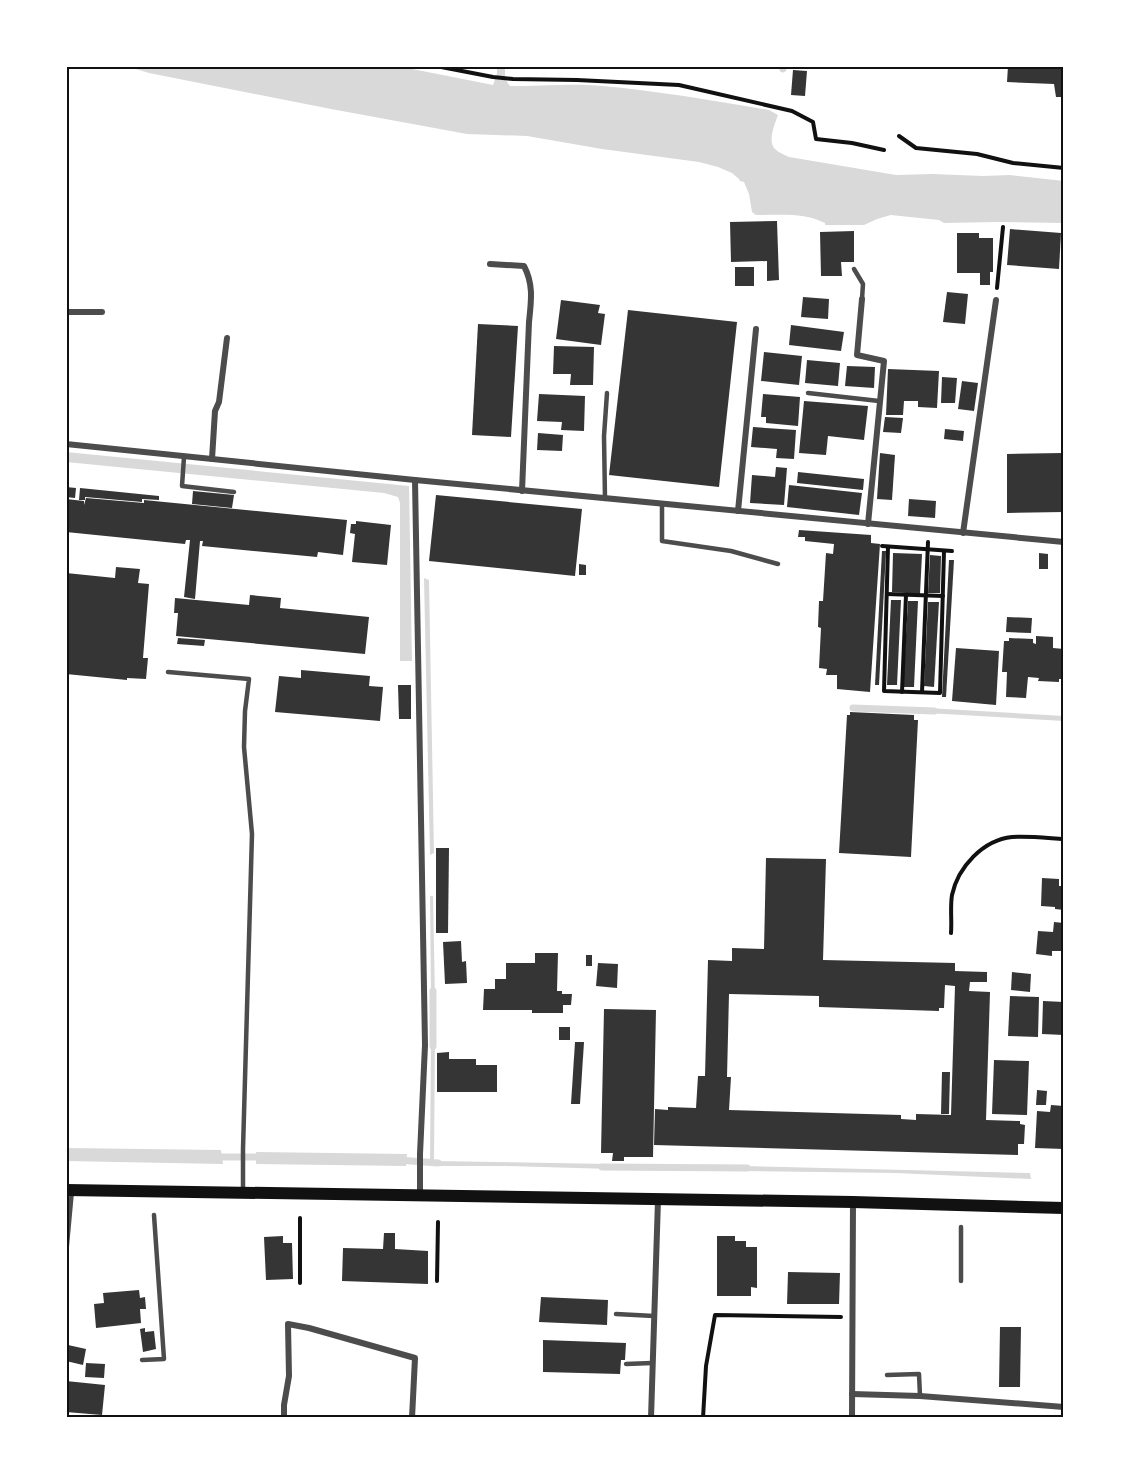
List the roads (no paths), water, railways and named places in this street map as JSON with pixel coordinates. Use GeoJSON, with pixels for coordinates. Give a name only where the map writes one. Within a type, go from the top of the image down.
{"type":"FeatureCollection","features":[{"type":"Feature","properties":{"kind":"main road"},"geometry":{"type":"LineString","coordinates":[[69,1190],[1064,1208]]}},
{"type":"Feature","properties":{"kind":"street"},"geometry":{"type":"LineString","coordinates":[[490,264],[524,266],[530,276],[532,294],[522,491]]}},
{"type":"Feature","properties":{"kind":"street"},"geometry":{"type":"LineString","coordinates":[[862,299],[857,355],[884,361],[868,524]]}},
{"type":"Feature","properties":{"kind":"street"},"geometry":{"type":"LineString","coordinates":[[963,533],[996,300]]}},
{"type":"Feature","properties":{"kind":"street"},"geometry":{"type":"LineString","coordinates":[[66,312],[102,312]]}},
{"type":"Feature","properties":{"kind":"street"},"geometry":{"type":"LineString","coordinates":[[738,511],[756,329]]}},
{"type":"Feature","properties":{"kind":"street"},"geometry":{"type":"LineString","coordinates":[[212,459],[215,411],[219,402],[227,338]]}},
{"type":"Feature","properties":{"kind":"street"},"geometry":{"type":"LineString","coordinates":[[66,444],[184,460],[212,459],[1064,542]]}},
{"type":"Feature","properties":{"kind":"street"},"geometry":{"type":"LineString","coordinates":[[415,480],[425,1045],[420,1196]]}},
{"type":"Feature","properties":{"kind":"street"},"geometry":{"type":"LineString","coordinates":[[651,1418],[658,1200]]}},
{"type":"Feature","properties":{"kind":"street"},"geometry":{"type":"LineString","coordinates":[[852,1418],[853,1203]]}},
{"type":"Feature","properties":{"kind":"street"},"geometry":{"type":"LineString","coordinates":[[284,1418],[289,1376],[288,1324],[415,1358],[412,1418]]}},
{"type":"Feature","properties":{"kind":"street"},"geometry":{"type":"LineString","coordinates":[[852,1394],[920,1396],[1064,1407]]}},
{"type":"Feature","properties":{"kind":"lane"},"geometry":{"type":"LineString","coordinates":[[854,268],[863,284],[862,299]]}},
{"type":"Feature","properties":{"kind":"lane"},"geometry":{"type":"LineString","coordinates":[[605,499],[604,435],[607,393]]}},
{"type":"Feature","properties":{"kind":"lane"},"geometry":{"type":"LineString","coordinates":[[808,393],[879,400]]}},
{"type":"Feature","properties":{"kind":"lane"},"geometry":{"type":"LineString","coordinates":[[184,460],[182,486],[234,492]]}},
{"type":"Feature","properties":{"kind":"lane"},"geometry":{"type":"LineString","coordinates":[[662,504],[662,541],[731,551],[777,564]]}},
{"type":"Feature","properties":{"kind":"lane"},"geometry":{"type":"LineString","coordinates":[[168,672],[249,679],[244,747],[252,834],[243,1193]]}},
{"type":"Feature","properties":{"kind":"lane"},"geometry":{"type":"LineString","coordinates":[[66,1255],[69,1190]]}},
{"type":"Feature","properties":{"kind":"lane"},"geometry":{"type":"LineString","coordinates":[[142,1360],[164,1359],[154,1215]]}},
{"type":"Feature","properties":{"kind":"lane"},"geometry":{"type":"LineString","coordinates":[[961,1227],[961,1281]]}},
{"type":"Feature","properties":{"kind":"lane"},"geometry":{"type":"LineString","coordinates":[[616,1314],[654,1316]]}},
{"type":"Feature","properties":{"kind":"lane"},"geometry":{"type":"LineString","coordinates":[[626,1364],[652,1363]]}},
{"type":"Feature","properties":{"kind":"lane"},"geometry":{"type":"LineString","coordinates":[[887,1375],[919,1374],[920,1396]]}},
{"type":"Feature","properties":{"kind":"waterway"},"geometry":{"type":"LineString","coordinates":[[853,708],[934,711]]}},
{"type":"Feature","properties":{"kind":"waterway"},"geometry":{"type":"LineString","coordinates":[[433,991],[433,1046]]}},
{"type":"Feature","properties":{"kind":"waterway"},"geometry":{"type":"LineString","coordinates":[[213,1157],[264,1157]]}},
{"type":"Feature","properties":{"kind":"waterway"},"geometry":{"type":"LineString","coordinates":[[398,1160],[438,1163]]}},
{"type":"Feature","properties":{"kind":"waterway"},"geometry":{"type":"LineString","coordinates":[[602,1167],[747,1168]]}}]}
